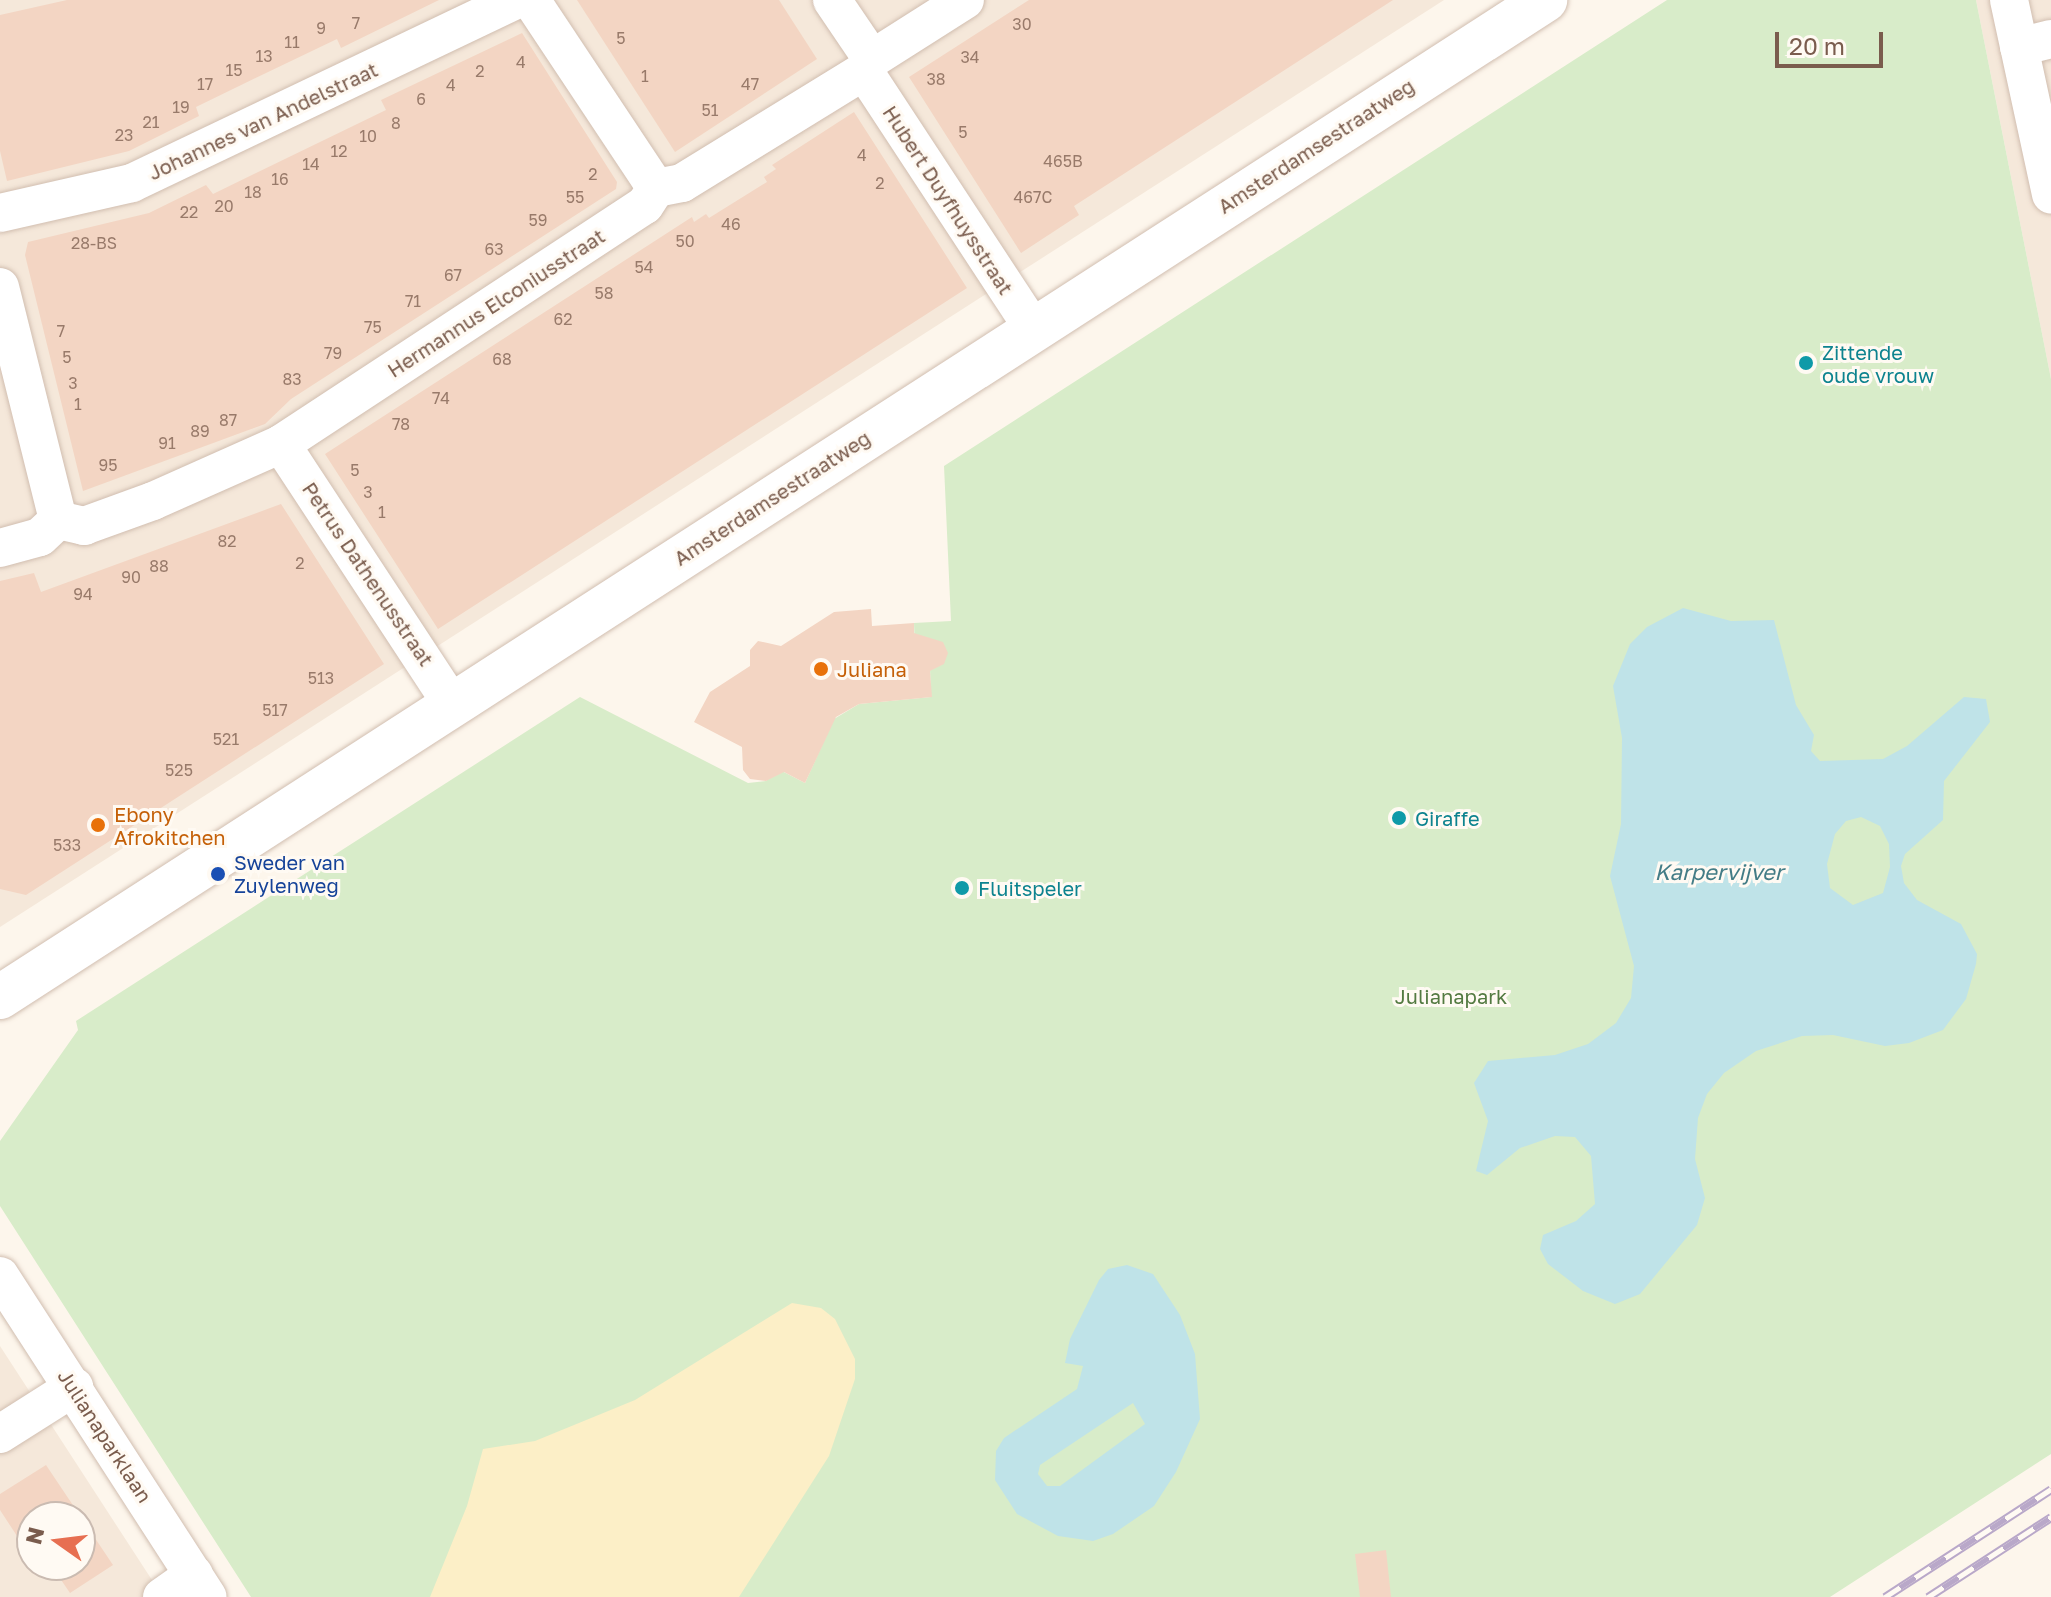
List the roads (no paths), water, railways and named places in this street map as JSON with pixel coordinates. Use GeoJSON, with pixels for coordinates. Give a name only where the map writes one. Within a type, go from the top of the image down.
{"type":"FeatureCollection","features":[{"type":"Feature","properties":{"kind":"main road","name":"Amsterdamsestraatweg"},"geometry":{"type":"LineString","coordinates":[[0,997],[1545,0]]}},
{"type":"Feature","properties":{"kind":"street","name":"Johannes van Andelstraat"},"geometry":{"type":"LineString","coordinates":[[0,213],[132,183],[516,0]]}},
{"type":"Feature","properties":{"kind":"street"},"geometry":{"type":"LineString","coordinates":[[531,0],[656,188]]}},
{"type":"Feature","properties":{"kind":"street","name":"Hubert Duyfhuysstraat"},"geometry":{"type":"LineString","coordinates":[[832,0],[868,65],[1033,328]]}},
{"type":"Feature","properties":{"kind":"street","name":"Hermannus Elconiusstraat"},"geometry":{"type":"LineString","coordinates":[[58,520],[84,526],[281,444],[645,205],[656,188],[682,183],[965,0]]}},
{"type":"Feature","properties":{"kind":"street"},"geometry":{"type":"LineString","coordinates":[[2009,0],[2035,43],[2051,195]]}},
{"type":"Feature","properties":{"kind":"street"},"geometry":{"type":"LineString","coordinates":[[0,287],[58,520],[40,537],[0,548]]}},
{"type":"Feature","properties":{"kind":"street","name":"Petrus Dathenusstraat"},"geometry":{"type":"LineString","coordinates":[[281,444],[453,706]]}},
{"type":"Feature","properties":{"kind":"street","name":"Julianaparklaan"},"geometry":{"type":"LineString","coordinates":[[0,1276],[201,1586]]}},
{"type":"Feature","properties":{"kind":"street"},"geometry":{"type":"LineString","coordinates":[[0,1434],[74,1387]]}},
{"type":"Feature","properties":{"kind":"street"},"geometry":{"type":"LineString","coordinates":[[162,1597],[201,1586]]}},
{"type":"Feature","properties":{"kind":"water","name":"Karpervijver"},"geometry":{"type":"Polygon","coordinates":[[[1683,608],[1731,621],[1774,620],[1796,705],[1814,735],[1811,751],[1820,761],[1883,759],[1907,746],[1964,697],[1986,699],[1990,722],[1944,781],[1943,820],[1905,854],[1901,866],[1904,883],[1917,900],[1961,924],[1977,954],[1966,999],[1943,1030],[1909,1043],[1885,1046],[1833,1035],[1802,1036],[1756,1051],[1724,1073],[1707,1094],[1698,1118],[1695,1159],[1705,1198],[1697,1225],[1640,1294],[1615,1304],[1583,1291],[1548,1264],[1540,1249],[1543,1235],[1576,1221],[1595,1204],[1591,1156],[1575,1137],[1555,1136],[1520,1148],[1487,1175],[1476,1171],[1488,1121],[1474,1083],[1488,1061],[1555,1055],[1588,1044],[1616,1023],[1631,998],[1634,966],[1610,876],[1621,824],[1622,738],[1613,686],[1630,644],[1647,627],[1683,608]],[[1861,817],[1846,821],[1835,834],[1827,864],[1830,888],[1853,905],[1883,893],[1890,867],[1889,844],[1880,826],[1861,817]]]}},
{"type":"Feature","properties":{"kind":"water"},"geometry":{"type":"Polygon","coordinates":[[[1127,1265],[1153,1274],[1180,1315],[1195,1354],[1200,1419],[1176,1472],[1154,1506],[1113,1534],[1093,1541],[1058,1536],[1017,1514],[995,1480],[996,1451],[1004,1438],[1077,1389],[1083,1366],[1065,1363],[1070,1339],[1099,1280],[1108,1269],[1127,1265]],[[1133,1403],[1040,1465],[1038,1474],[1047,1486],[1060,1486],[1145,1424],[1133,1403]]]}},
{"type":"Feature","properties":{"kind":"railway"},"geometry":{"type":"LineString","coordinates":[[1885,1597],[2051,1489]]}},
{"type":"Feature","properties":{"kind":"railway"},"geometry":{"type":"LineString","coordinates":[[1928,1597],[2051,1517]]}},
{"type":"Feature","properties":{"kind":"place","name":"Zittende oude vrouw"},"geometry":{"type":"Point","coordinates":[1806,363]}},
{"type":"Feature","properties":{"kind":"place","name":"Juliana"},"geometry":{"type":"Point","coordinates":[821,669]}},
{"type":"Feature","properties":{"kind":"place","name":"Giraffe"},"geometry":{"type":"Point","coordinates":[1399,818]}},
{"type":"Feature","properties":{"kind":"place","name":"Ebony Afrokitchen"},"geometry":{"type":"Point","coordinates":[98,825]}},
{"type":"Feature","properties":{"kind":"place","name":"Sweder van Zuylenweg"},"geometry":{"type":"Point","coordinates":[218,874]}},
{"type":"Feature","properties":{"kind":"place","name":"Fluitspeler"},"geometry":{"type":"Point","coordinates":[962,888]}},
{"type":"Feature","properties":{"kind":"park label","name":"Julianapark"},"geometry":{"type":"Point","coordinates":[1451,996]}}]}
